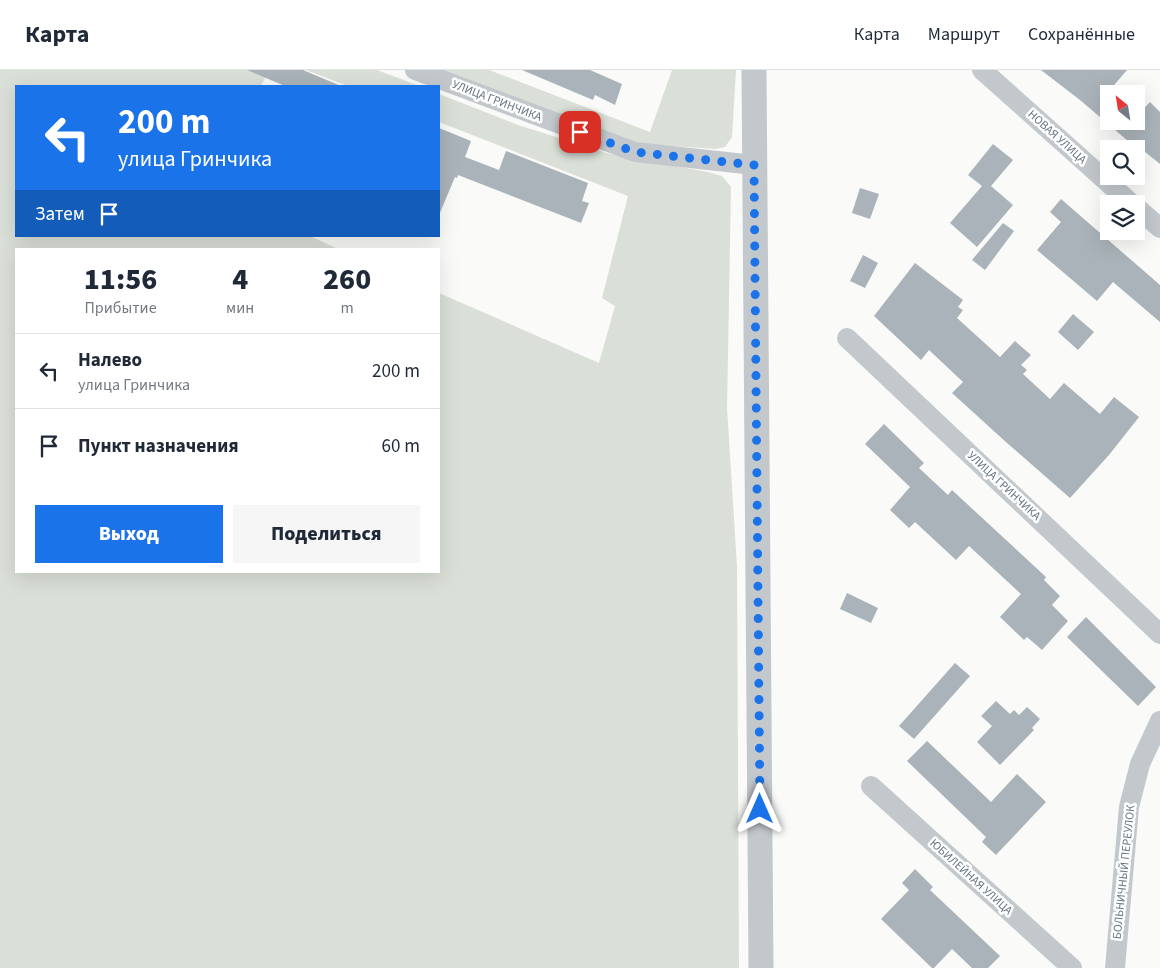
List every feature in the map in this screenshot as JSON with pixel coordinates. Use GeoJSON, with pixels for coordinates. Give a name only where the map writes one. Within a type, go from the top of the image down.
{"type":"FeatureCollection","features":[{"type":"Feature","properties":{"kind":"street","name":"УЛИЦА ГРИНЧИКА"},"geometry":{"type":"LineString","coordinates":[[415,70],[635,152],[754,165]]}},
{"type":"Feature","properties":{"kind":"street"},"geometry":{"type":"LineString","coordinates":[[754,70],[761,968]]}},
{"type":"Feature","properties":{"kind":"street","name":"НОВАЯ УЛИЦА"},"geometry":{"type":"LineString","coordinates":[[982,70],[1122,195]]}},
{"type":"Feature","properties":{"kind":"street"},"geometry":{"type":"LineString","coordinates":[[1145,215],[1160,228]]}},
{"type":"Feature","properties":{"kind":"street","name":"УЛИЦА ГРИНЧИКА"},"geometry":{"type":"LineString","coordinates":[[847,338],[1160,634]]}},
{"type":"Feature","properties":{"kind":"street","name":"БОЛЬНИЧНЫЙ ПЕРЕУЛОК"},"geometry":{"type":"LineString","coordinates":[[1115,968],[1129,807],[1140,764],[1160,721]]}},
{"type":"Feature","properties":{"kind":"street","name":"ЮБИЛЕЙНАЯ УЛИЦА"},"geometry":{"type":"LineString","coordinates":[[871,786],[1072,968]]}},
{"type":"Feature","properties":{"kind":"shaded area"},"geometry":{"type":"Polygon","coordinates":[[[0,70],[269,70],[262,85],[15,85],[15,237],[312,237],[336,248],[15,248],[15,573],[440,573],[440,293],[599,363],[615,306],[602,298],[628,196],[440,122],[440,94],[518,125],[610,154],[722,176],[731,187],[727,408],[737,567],[739,968],[0,968],[0,70]]]}},
{"type":"Feature","properties":{"kind":"shaded area"},"geometry":{"type":"Polygon","coordinates":[[[306,70],[377,70],[416,85],[345,85],[306,70]]]}},
{"type":"Feature","properties":{"kind":"shaded area"},"geometry":{"type":"Polygon","coordinates":[[[425,70],[489,70],[650,132],[672,70],[736,70],[732,137],[725,147],[716,149],[629,143],[425,70]]]}},
{"type":"Feature","properties":{"kind":"building"},"geometry":{"type":"Polygon","coordinates":[[[247,70],[303,70],[339,85],[283,85],[247,70]]]}},
{"type":"Feature","properties":{"kind":"building"},"geometry":{"type":"Polygon","coordinates":[[[522,70],[590,70],[622,84],[615,105],[595,95],[593,100],[522,70]]]}},
{"type":"Feature","properties":{"kind":"building"},"geometry":{"type":"Polygon","coordinates":[[[1041,70],[1127,70],[1114,85],[1100,85],[1100,117],[1041,70]]]}},
{"type":"Feature","properties":{"kind":"building"},"geometry":{"type":"Polygon","coordinates":[[[1150,102],[1160,112],[1160,164],[1145,152],[1145,140],[1127,140],[1115,130],[1145,130],[1145,107],[1150,102]]]}},
{"type":"Feature","properties":{"kind":"building"},"geometry":{"type":"Polygon","coordinates":[[[440,128],[471,141],[465,157],[499,170],[506,151],[588,183],[582,201],[589,203],[581,223],[458,175],[457,178],[455,177],[440,213],[440,128]]]}},
{"type":"Feature","properties":{"kind":"building"},"geometry":{"type":"Polygon","coordinates":[[[993,144],[1013,160],[991,186],[1013,205],[977,247],[950,223],[982,186],[968,175],[993,144]]]}},
{"type":"Feature","properties":{"kind":"building"},"geometry":{"type":"Polygon","coordinates":[[[860,188],[879,194],[870,219],[852,213],[860,188]]]}},
{"type":"Feature","properties":{"kind":"building"},"geometry":{"type":"Polygon","coordinates":[[[1061,199],[1100,233],[1100,240],[1108,240],[1160,285],[1160,322],[1113,282],[1097,301],[1037,250],[1061,222],[1050,212],[1061,199]]]}},
{"type":"Feature","properties":{"kind":"building"},"geometry":{"type":"Polygon","coordinates":[[[1003,223],[1014,231],[985,270],[972,260],[1003,223]]]}},
{"type":"Feature","properties":{"kind":"building"},"geometry":{"type":"Polygon","coordinates":[[[863,255],[878,263],[865,288],[850,281],[863,255]]]}},
{"type":"Feature","properties":{"kind":"building"},"geometry":{"type":"Polygon","coordinates":[[[915,263],[963,300],[958,307],[963,310],[957,318],[1000,357],[1015,341],[1031,355],[1021,365],[1027,370],[1023,374],[1050,399],[1064,383],[1100,414],[1114,397],[1139,417],[1109,455],[1070,498],[952,393],[963,382],[929,350],[921,360],[874,316],[915,263]]]}},
{"type":"Feature","properties":{"kind":"building"},"geometry":{"type":"Polygon","coordinates":[[[1073,314],[1094,332],[1078,350],[1058,332],[1073,314]]]}},
{"type":"Feature","properties":{"kind":"building"},"geometry":{"type":"Polygon","coordinates":[[[884,424],[924,463],[919,468],[948,495],[952,490],[1046,577],[1044,580],[1060,596],[1052,605],[1068,621],[1042,650],[1027,637],[1024,640],[1000,617],[1021,594],[969,546],[956,560],[915,522],[909,528],[890,510],[910,487],[865,444],[884,424]]]}},
{"type":"Feature","properties":{"kind":"building"},"geometry":{"type":"Polygon","coordinates":[[[847,593],[878,608],[871,623],[840,609],[847,593]]]}},
{"type":"Feature","properties":{"kind":"building"},"geometry":{"type":"Polygon","coordinates":[[[1086,617],[1156,687],[1138,706],[1067,637],[1086,617]]]}},
{"type":"Feature","properties":{"kind":"building"},"geometry":{"type":"Polygon","coordinates":[[[955,663],[970,676],[914,739],[899,726],[955,663]]]}},
{"type":"Feature","properties":{"kind":"building"},"geometry":{"type":"Polygon","coordinates":[[[996,701],[1010,714],[1014,710],[1019,715],[1027,707],[1040,719],[1032,728],[1034,730],[1000,765],[977,742],[992,726],[981,716],[996,701]]]}},
{"type":"Feature","properties":{"kind":"building"},"geometry":{"type":"Polygon","coordinates":[[[927,741],[991,802],[1017,774],[1046,802],[996,855],[982,842],[986,837],[907,761],[927,741]]]}},
{"type":"Feature","properties":{"kind":"building"},"geometry":{"type":"Polygon","coordinates":[[[915,869],[933,887],[930,890],[1000,956],[988,968],[972,968],[952,949],[932,968],[881,919],[909,890],[902,883],[915,869]]]}},
{"type":"Feature","properties":{"kind":"route"},"geometry":{"type":"LineString","coordinates":[[580,132],[635,152],[754,165],[760,809]]}}]}
